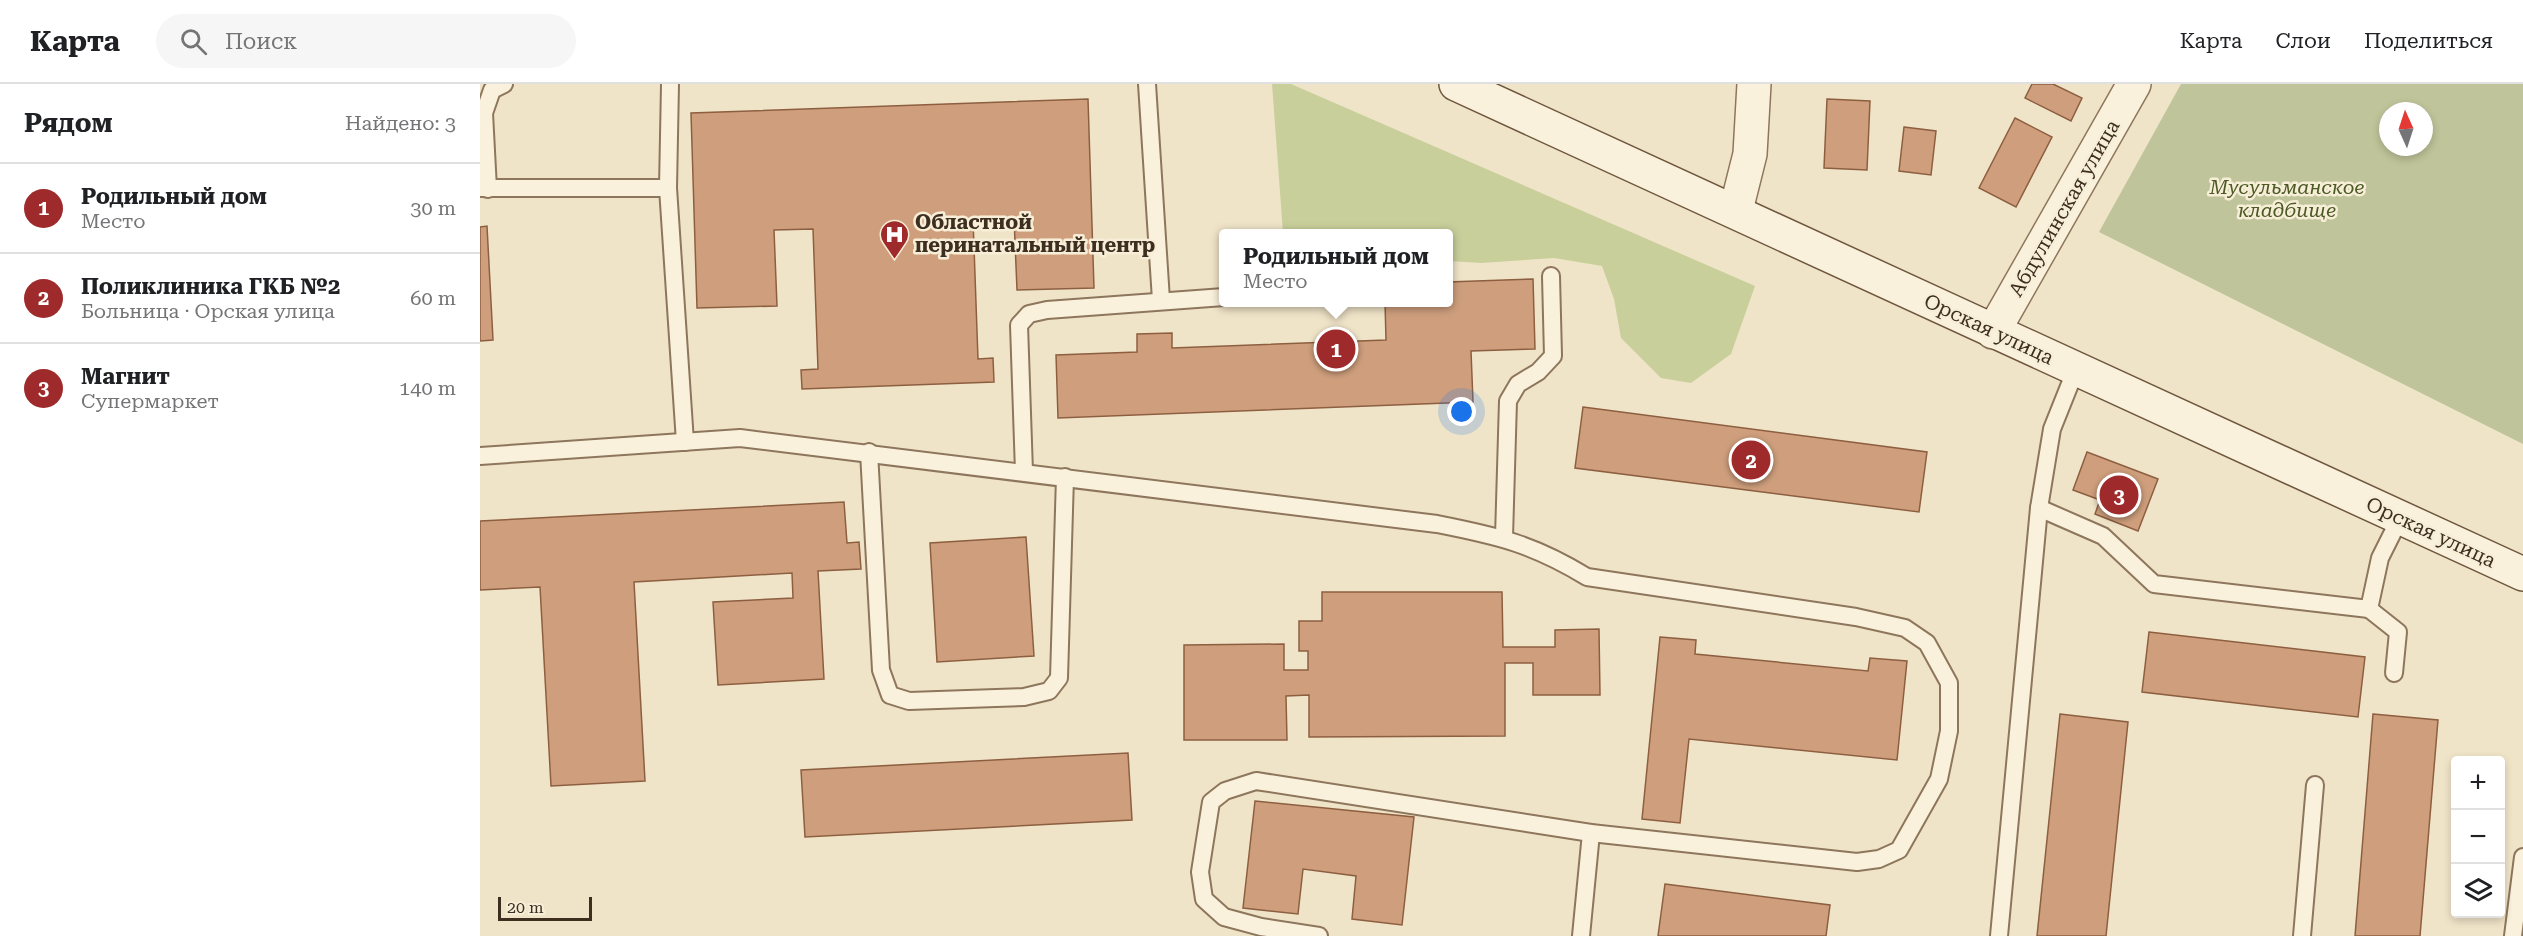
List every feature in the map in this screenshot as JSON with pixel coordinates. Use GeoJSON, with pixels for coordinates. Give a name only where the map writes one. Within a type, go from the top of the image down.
{"type":"FeatureCollection","features":[{"type":"Feature","properties":{"kind":"main road","name":"Орская улица"},"geometry":{"type":"LineString","coordinates":[[1456,84],[1736,210],[1993,332],[2523,574]]}},
{"type":"Feature","properties":{"kind":"main road"},"geometry":{"type":"LineString","coordinates":[[1736,210],[1750,154],[1754,84]]}},
{"type":"Feature","properties":{"kind":"main road","name":"Абдулинская улица"},"geometry":{"type":"LineString","coordinates":[[1993,332],[2134,84]]}},
{"type":"Feature","properties":{"kind":"lane"},"geometry":{"type":"LineString","coordinates":[[504,84],[492,90],[484,113],[484,188],[668,188]]}},
{"type":"Feature","properties":{"kind":"lane"},"geometry":{"type":"LineString","coordinates":[[670,84],[668,188],[685,442]]}},
{"type":"Feature","properties":{"kind":"lane"},"geometry":{"type":"LineString","coordinates":[[1147,84],[1161,300]]}},
{"type":"Feature","properties":{"kind":"lane"},"geometry":{"type":"LineString","coordinates":[[1504,537],[1508,401],[1518,384],[1538,372],[1553,356],[1551,276]]}},
{"type":"Feature","properties":{"kind":"lane"},"geometry":{"type":"LineString","coordinates":[[1024,472],[1019,326],[1029,314],[1047,310],[1219,297]]}},
{"type":"Feature","properties":{"kind":"lane"},"geometry":{"type":"LineString","coordinates":[[2000,936],[2040,508],[2052,429],[2076,369]]}},
{"type":"Feature","properties":{"kind":"lane"},"geometry":{"type":"LineString","coordinates":[[480,456],[740,438],[870,452],[1437,524],[1504,537],[1553,556],[1587,577],[1856,617],[1905,628],[1927,643],[1949,683],[1949,731],[1940,779],[1899,850],[1879,859],[1857,862],[1590,833],[1256,781],[1225,790],[1211,802],[1200,872],[1204,899],[1224,917],[1260,927],[1319,936]]}},
{"type":"Feature","properties":{"kind":"lane"},"geometry":{"type":"LineString","coordinates":[[870,452],[881,670],[890,695],[909,701],[1024,697],[1049,691],[1059,678],[1065,477]]}},
{"type":"Feature","properties":{"kind":"lane"},"geometry":{"type":"LineString","coordinates":[[2040,508],[2103,536],[2154,584],[2369,609],[2398,632],[2394,673]]}},
{"type":"Feature","properties":{"kind":"lane"},"geometry":{"type":"LineString","coordinates":[[2369,609],[2380,558],[2400,518]]}},
{"type":"Feature","properties":{"kind":"lane"},"geometry":{"type":"LineString","coordinates":[[2302,936],[2315,785]]}},
{"type":"Feature","properties":{"kind":"lane"},"geometry":{"type":"LineString","coordinates":[[1581,936],[1590,833]]}},
{"type":"Feature","properties":{"kind":"lane"},"geometry":{"type":"LineString","coordinates":[[2513,936],[2523,857]]}},
{"type":"Feature","properties":{"kind":"green space"},"geometry":{"type":"Polygon","coordinates":[[[1272,84],[1291,84],[1755,286],[1731,354],[1691,383],[1661,378],[1621,338],[1614,299],[1602,266],[1554,258],[1481,263],[1453,261],[1453,229],[1283,229],[1272,84]]]}},
{"type":"Feature","properties":{"kind":"green space","name":"Мусульманское кладбище"},"geometry":{"type":"Polygon","coordinates":[[[2181,84],[2523,84],[2523,444],[2099,232],[2181,84]]]}},
{"type":"Feature","properties":{"kind":"building"},"geometry":{"type":"Polygon","coordinates":[[[2032,84],[2053,84],[2082,98],[2071,121],[2025,98],[2032,84]]]}},
{"type":"Feature","properties":{"kind":"building","name":"Областной перинатальный центр"},"geometry":{"type":"Polygon","coordinates":[[[1088,99],[1094,288],[1017,290],[1014,218],[973,219],[978,359],[993,358],[994,382],[802,389],[801,370],[818,369],[813,229],[774,230],[777,306],[697,308],[691,113],[1088,99]]]}},
{"type":"Feature","properties":{"kind":"building"},"geometry":{"type":"Polygon","coordinates":[[[1827,99],[1870,101],[1867,170],[1824,168],[1827,99]]]}},
{"type":"Feature","properties":{"kind":"building"},"geometry":{"type":"Polygon","coordinates":[[[2015,118],[2052,137],[2016,207],[1979,188],[2015,118]]]}},
{"type":"Feature","properties":{"kind":"building"},"geometry":{"type":"Polygon","coordinates":[[[1904,127],[1936,131],[1931,175],[1899,171],[1904,127]]]}},
{"type":"Feature","properties":{"kind":"building"},"geometry":{"type":"Polygon","coordinates":[[[487,226],[493,340],[480,341],[480,227],[487,226]]]}},
{"type":"Feature","properties":{"kind":"building"},"geometry":{"type":"Polygon","coordinates":[[[1533,279],[1535,349],[1471,351],[1473,402],[1058,418],[1056,355],[1137,352],[1137,334],[1172,333],[1172,348],[1386,340],[1385,307],[1453,307],[1453,282],[1533,279]]]}},
{"type":"Feature","properties":{"kind":"building"},"geometry":{"type":"Polygon","coordinates":[[[1583,407],[1927,452],[1919,512],[1575,468],[1583,407]]]}},
{"type":"Feature","properties":{"kind":"building"},"geometry":{"type":"Polygon","coordinates":[[[2087,452],[2158,479],[2138,531],[2095,514],[2100,500],[2073,490],[2087,452]]]}},
{"type":"Feature","properties":{"kind":"building"},"geometry":{"type":"Polygon","coordinates":[[[844,502],[847,543],[859,542],[861,569],[818,571],[824,679],[718,685],[713,602],[793,598],[792,573],[634,582],[645,781],[551,786],[540,587],[480,590],[480,521],[844,502]]]}},
{"type":"Feature","properties":{"kind":"building"},"geometry":{"type":"Polygon","coordinates":[[[1026,537],[1034,656],[937,662],[930,543],[1026,537]]]}},
{"type":"Feature","properties":{"kind":"building"},"geometry":{"type":"Polygon","coordinates":[[[1322,592],[1502,592],[1503,647],[1555,647],[1555,630],[1599,629],[1600,695],[1533,695],[1533,663],[1505,663],[1505,736],[1309,737],[1309,695],[1286,696],[1287,740],[1184,740],[1184,645],[1284,644],[1284,670],[1308,670],[1308,651],[1299,651],[1299,621],[1322,621],[1322,592]]]}},
{"type":"Feature","properties":{"kind":"building"},"geometry":{"type":"Polygon","coordinates":[[[2149,632],[2365,657],[2358,717],[2142,692],[2149,632]]]}},
{"type":"Feature","properties":{"kind":"building"},"geometry":{"type":"Polygon","coordinates":[[[1660,637],[1696,640],[1695,654],[1868,671],[1870,658],[1907,661],[1897,760],[1689,739],[1680,823],[1642,819],[1660,637]]]}},
{"type":"Feature","properties":{"kind":"building"},"geometry":{"type":"Polygon","coordinates":[[[2060,714],[2128,722],[2106,936],[2037,936],[2060,714]]]}},
{"type":"Feature","properties":{"kind":"building"},"geometry":{"type":"Polygon","coordinates":[[[2373,714],[2438,720],[2420,936],[2355,936],[2373,714]]]}},
{"type":"Feature","properties":{"kind":"building"},"geometry":{"type":"Polygon","coordinates":[[[1128,753],[1132,820],[805,837],[801,770],[1128,753]]]}},
{"type":"Feature","properties":{"kind":"building"},"geometry":{"type":"Polygon","coordinates":[[[1255,801],[1414,817],[1402,925],[1352,919],[1356,876],[1303,869],[1298,914],[1243,908],[1255,801]]]}},
{"type":"Feature","properties":{"kind":"building"},"geometry":{"type":"Polygon","coordinates":[[[1665,884],[1830,905],[1826,936],[1658,936],[1665,884]]]}},
{"type":"Feature","properties":{"kind":"place","name":"Областной перинатальный центр"},"geometry":{"type":"Point","coordinates":[894,260]}},
{"type":"Feature","properties":{"kind":"place","name":"Родильный дом"},"geometry":{"type":"Point","coordinates":[1336,349]}},
{"type":"Feature","properties":{"kind":"place","name":"Поликлиника ГКБ №2"},"geometry":{"type":"Point","coordinates":[1751,460]}},
{"type":"Feature","properties":{"kind":"place","name":"Магнит"},"geometry":{"type":"Point","coordinates":[2119,495]}}]}
